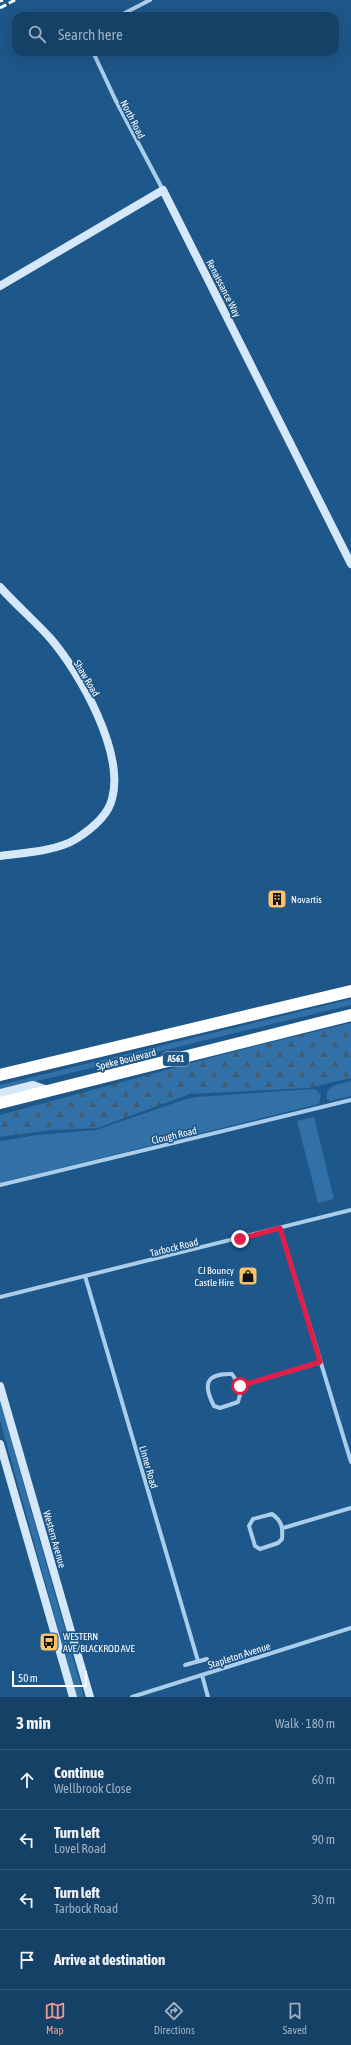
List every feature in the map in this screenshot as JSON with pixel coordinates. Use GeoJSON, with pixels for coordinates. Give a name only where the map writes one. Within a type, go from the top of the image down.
{"type":"FeatureCollection","features":[{"type":"Feature","properties":{"kind":"highway","name":"Speke Boulevard"},"geometry":{"type":"LineString","coordinates":[[0,1075],[351,991]]}},
{"type":"Feature","properties":{"kind":"highway","name":"Speke Boulevard"},"geometry":{"type":"LineString","coordinates":[[0,1103],[351,1015]]}},
{"type":"Feature","properties":{"kind":"street"},"geometry":{"type":"LineString","coordinates":[[127,12],[150,0]]}},
{"type":"Feature","properties":{"kind":"street","name":"North Road"},"geometry":{"type":"LineString","coordinates":[[95,56],[118,106],[163,190]]}},
{"type":"Feature","properties":{"kind":"street"},"geometry":{"type":"LineString","coordinates":[[0,286],[163,190]]}},
{"type":"Feature","properties":{"kind":"street","name":"Renaissance Way"},"geometry":{"type":"LineString","coordinates":[[163,190],[351,564]]}},
{"type":"Feature","properties":{"kind":"street","name":"Shaw Road"},"geometry":{"type":"LineString","coordinates":[[0,587],[51,640],[85,689],[101,724],[112,757],[115,777],[112,800],[101,818],[75,839],[49,849],[0,856]]}},
{"type":"Feature","properties":{"kind":"street","name":"A561"},"geometry":{"type":"LineString","coordinates":[[0,1093],[33,1085],[49,1091]]}},
{"type":"Feature","properties":{"kind":"street","name":"Clough Road"},"geometry":{"type":"LineString","coordinates":[[0,1185],[351,1100]]}},
{"type":"Feature","properties":{"kind":"street","name":"Tarbock Road"},"geometry":{"type":"LineString","coordinates":[[0,1297],[351,1210]]}},
{"type":"Feature","properties":{"kind":"street"},"geometry":{"type":"LineString","coordinates":[[280,1228],[351,1462]]}},
{"type":"Feature","properties":{"kind":"street","name":"Linner Road"},"geometry":{"type":"LineString","coordinates":[[85,1276],[198,1661]]}},
{"type":"Feature","properties":{"kind":"street"},"geometry":{"type":"LineString","coordinates":[[240,1386],[320,1362]]}},
{"type":"Feature","properties":{"kind":"street"},"geometry":{"type":"LineString","coordinates":[[227,1374],[232,1374],[240,1386],[238,1402],[220,1408],[214,1406],[206,1388],[207,1382],[212,1378],[227,1374]]}},
{"type":"Feature","properties":{"kind":"street","name":"Western Avenue"},"geometry":{"type":"LineString","coordinates":[[0,1386],[90,1697]]}},
{"type":"Feature","properties":{"kind":"street"},"geometry":{"type":"LineString","coordinates":[[0,1444],[73,1697]]}},
{"type":"Feature","properties":{"kind":"street"},"geometry":{"type":"LineString","coordinates":[[283,1528],[351,1508]]}},
{"type":"Feature","properties":{"kind":"street"},"geometry":{"type":"LineString","coordinates":[[272,1514],[277,1517],[283,1528],[282,1539],[278,1543],[260,1549],[255,1546],[250,1526],[253,1519],[272,1514]]}},
{"type":"Feature","properties":{"kind":"street","name":"Stapleton Avenue"},"geometry":{"type":"LineString","coordinates":[[132,1697],[351,1628]]}},
{"type":"Feature","properties":{"kind":"street"},"geometry":{"type":"LineString","coordinates":[[185,1665],[207,1658]]}},
{"type":"Feature","properties":{"kind":"street"},"geometry":{"type":"LineString","coordinates":[[202,1675],[208,1697]]}},
{"type":"Feature","properties":{"kind":"green space"},"geometry":{"type":"Polygon","coordinates":[[[351,999],[351,1005],[0,1090],[0,1085],[351,999]]]}},
{"type":"Feature","properties":{"kind":"green space"},"geometry":{"type":"Polygon","coordinates":[[[351,1023],[351,1078],[308,1088],[190,1094],[97,1128],[51,1130],[0,1137],[0,1115],[240,1050],[351,1023]]]}},
{"type":"Feature","properties":{"kind":"green space"},"geometry":{"type":"Polygon","coordinates":[[[351,1081],[351,1096],[330,1101],[327,1099],[328,1091],[331,1088],[338,1084],[351,1081]]]}},
{"type":"Feature","properties":{"kind":"green space"},"geometry":{"type":"Polygon","coordinates":[[[315,1089],[321,1095],[319,1104],[0,1183],[0,1141],[37,1135],[96,1130],[186,1099],[196,1097],[315,1089]]]}},
{"type":"Feature","properties":{"kind":"green space"},"geometry":{"type":"Polygon","coordinates":[[[314,1117],[334,1199],[318,1203],[297,1121],[314,1117]]]}},
{"type":"Feature","properties":{"kind":"green space"},"geometry":{"type":"Polygon","coordinates":[[[0,1401],[84,1697],[77,1697],[0,1420],[0,1401]]]}},
{"type":"Feature","properties":{"kind":"railway"},"geometry":{"type":"LineString","coordinates":[[0,8],[15,0]]}},
{"type":"Feature","properties":{"kind":"place","name":"Novartis"},"geometry":{"type":"Point","coordinates":[277,899]}},
{"type":"Feature","properties":{"kind":"place","name":"CJ Bouncy Castle Hire"},"geometry":{"type":"Point","coordinates":[248,1276]}},
{"type":"Feature","properties":{"kind":"place","name":"WESTERN AVE/BLACKROD AVE"},"geometry":{"type":"Point","coordinates":[49,1642]}},
{"type":"Feature","properties":{"kind":"route"},"geometry":{"type":"LineString","coordinates":[[240,1239],[280,1228],[320,1362],[240,1386]]}}]}
